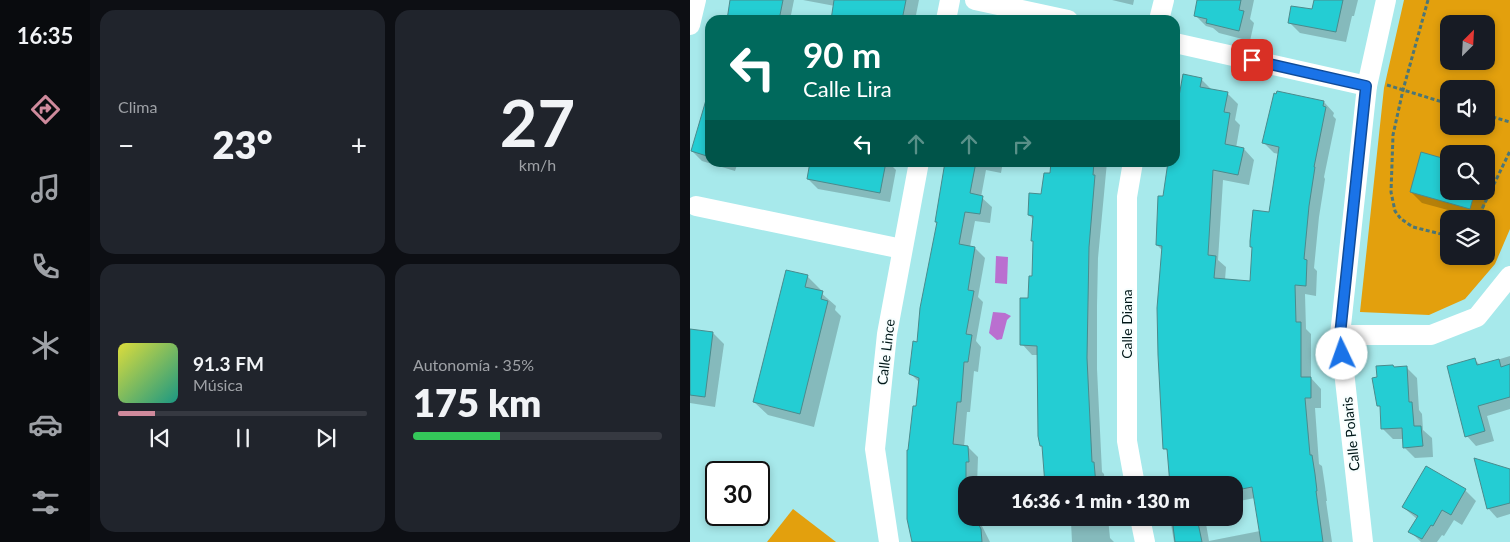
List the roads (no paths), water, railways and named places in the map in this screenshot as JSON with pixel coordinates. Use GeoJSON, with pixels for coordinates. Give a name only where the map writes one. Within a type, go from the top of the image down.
{"type":"FeatureCollection","features":[{"type":"Feature","properties":{"kind":"street"},"geometry":{"type":"LineString","coordinates":[[690,25],[696,0]]}},
{"type":"Feature","properties":{"kind":"street"},"geometry":{"type":"LineString","coordinates":[[947,15],[950,0]]}},
{"type":"Feature","properties":{"kind":"street"},"geometry":{"type":"LineString","coordinates":[[974,0],[1044,15]]}},
{"type":"Feature","properties":{"kind":"street"},"geometry":{"type":"LineString","coordinates":[[1160,15],[1164,0]]}},
{"type":"Feature","properties":{"kind":"street","name":"Calle Polaris"},"geometry":{"type":"LineString","coordinates":[[1362,542],[1340,335],[1366,86],[1386,0]]}},
{"type":"Feature","properties":{"kind":"street"},"geometry":{"type":"LineString","coordinates":[[1180,44],[1366,86]]}},
{"type":"Feature","properties":{"kind":"street","name":"Calle Lince"},"geometry":{"type":"LineString","coordinates":[[889,542],[875,449],[887,334],[918,167]]}},
{"type":"Feature","properties":{"kind":"street","name":"Calle Diana"},"geometry":{"type":"LineString","coordinates":[[1132,167],[1127,197],[1127,441],[1133,476]]}},
{"type":"Feature","properties":{"kind":"street"},"geometry":{"type":"LineString","coordinates":[[696,206],[902,249]]}},
{"type":"Feature","properties":{"kind":"street"},"geometry":{"type":"LineString","coordinates":[[1340,335],[1431,336],[1477,317],[1510,276]]}},
{"type":"Feature","properties":{"kind":"street"},"geometry":{"type":"LineString","coordinates":[[1141,526],[1144,542]]}}]}
